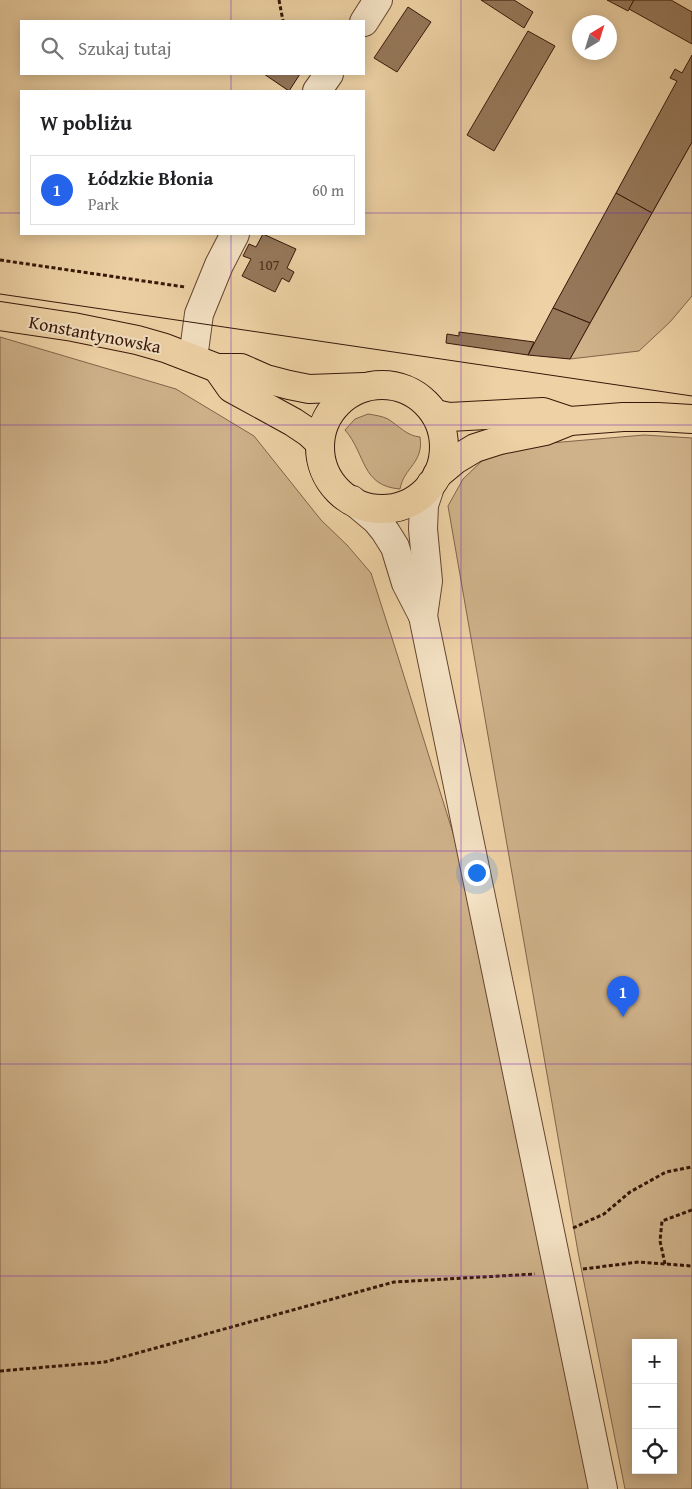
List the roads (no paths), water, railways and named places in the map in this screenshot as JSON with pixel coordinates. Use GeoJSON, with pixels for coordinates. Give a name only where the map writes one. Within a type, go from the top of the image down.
{"type":"FeatureCollection","features":[{"type":"Feature","properties":{"kind":"main road","name":"Konstantynowska"},"geometry":{"type":"LineString","coordinates":[[0,316],[73,327],[137,340],[205,363],[241,368],[266,379],[290,386],[310,389],[370,386]]}},
{"type":"Feature","properties":{"kind":"main road"},"geometry":{"type":"LineString","coordinates":[[205,363],[231,388],[294,422],[320,443]]}},
{"type":"Feature","properties":{"kind":"main road"},"geometry":{"type":"LineString","coordinates":[[434,480],[441,466],[444,444],[435,414],[421,398],[407,390],[392,386],[370,386],[350,393],[334,407],[324,424],[320,443],[322,462],[330,480],[343,495],[352,500],[370,507],[389,508],[399,506],[416,498],[455,460],[475,448],[500,440],[545,431],[570,421],[623,417],[692,419]]}},
{"type":"Feature","properties":{"kind":"main road"},"geometry":{"type":"LineString","coordinates":[[435,414],[449,417],[543,412],[570,421]]}},
{"type":"Feature","properties":{"kind":"street"},"geometry":{"type":"LineString","coordinates":[[365,20],[378,0]]}},
{"type":"Feature","properties":{"kind":"street"},"geometry":{"type":"LineString","coordinates":[[318,90],[328,75]]}},
{"type":"Feature","properties":{"kind":"street"},"geometry":{"type":"LineString","coordinates":[[205,363],[198,314],[234,235]]}},
{"type":"Feature","properties":{"kind":"street"},"geometry":{"type":"LineString","coordinates":[[423,616],[428,582],[423,529],[424,505],[434,480]]}},
{"type":"Feature","properties":{"kind":"street"},"geometry":{"type":"LineString","coordinates":[[352,500],[376,520],[395,547],[406,583],[423,616],[603,1489]]}},
{"type":"Feature","properties":{"kind":"tram line"},"geometry":{"type":"LineString","coordinates":[[0,294],[692,396]]}},
{"type":"Feature","properties":{"kind":"place","name":"Łódzkie Błonia"},"geometry":{"type":"Point","coordinates":[623,1017]}}]}
